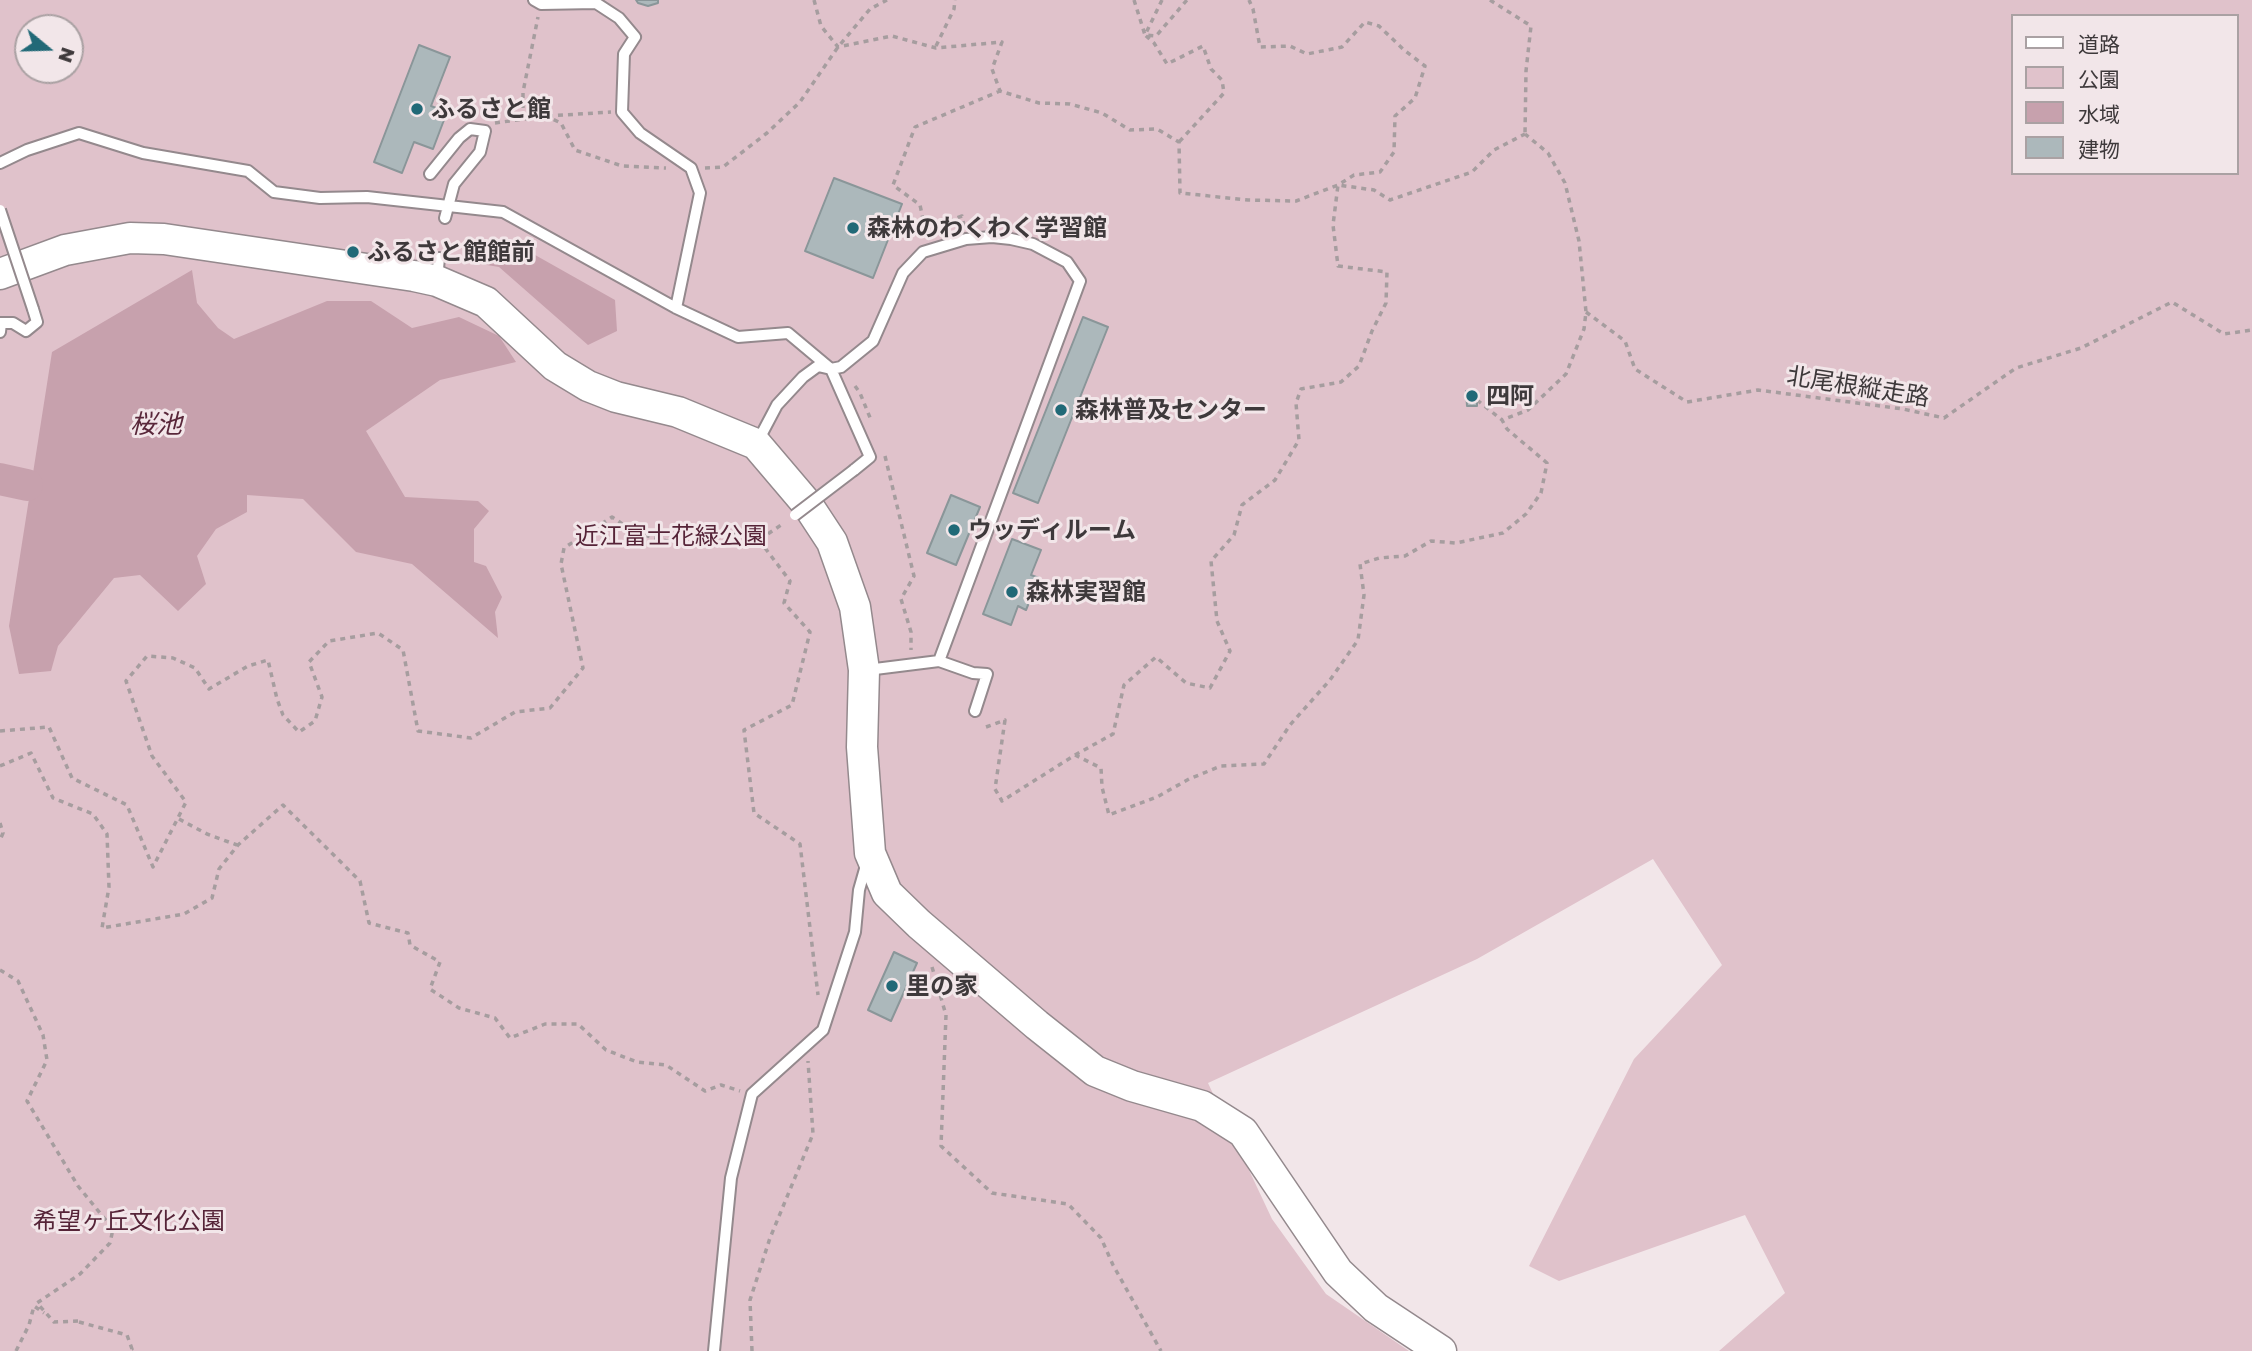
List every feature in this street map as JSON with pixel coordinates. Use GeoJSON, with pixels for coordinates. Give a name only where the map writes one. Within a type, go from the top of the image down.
{"type":"FeatureCollection","features":[{"type":"Feature","properties":{"kind":"main road"},"geometry":{"type":"LineString","coordinates":[[0,274],[65,250],[130,238],[164,239],[438,269],[486,302],[555,366],[588,386],[616,397],[678,412],[756,444],[807,504],[832,542],[855,607],[864,670],[862,747],[870,853],[887,893],[919,924],[1037,1025],[1095,1070],[1132,1086],[1202,1106],[1243,1132],[1338,1272],[1376,1308],[1441,1351]]}},
{"type":"Feature","properties":{"kind":"lane"},"geometry":{"type":"LineString","coordinates":[[538,2],[596,3],[608,9],[631,29],[635,37],[624,54],[622,112],[640,133],[691,169],[700,193],[676,308]]}},
{"type":"Feature","properties":{"kind":"lane"},"geometry":{"type":"LineString","coordinates":[[430,174],[459,138],[470,129],[485,131],[480,152],[454,184],[446,212]]}},
{"type":"Feature","properties":{"kind":"lane"},"geometry":{"type":"LineString","coordinates":[[0,163],[27,150],[79,133],[143,153],[248,171],[274,192],[320,198],[367,197],[446,212],[503,212],[676,308],[738,337],[788,333],[836,368],[870,457],[794,515]]}},
{"type":"Feature","properties":{"kind":"lane"},"geometry":{"type":"LineString","coordinates":[[0,209],[37,321],[26,331],[13,323],[1,323],[0,332]]}},
{"type":"Feature","properties":{"kind":"lane"},"geometry":{"type":"LineString","coordinates":[[756,444],[764,426],[785,394],[818,366],[836,368],[873,341],[903,273],[923,252],[966,239],[992,237],[1033,244],[1067,262],[1080,281],[939,661]]}},
{"type":"Feature","properties":{"kind":"lane"},"geometry":{"type":"LineString","coordinates":[[864,670],[939,661],[973,673],[987,674],[975,711]]}},
{"type":"Feature","properties":{"kind":"lane"},"geometry":{"type":"LineString","coordinates":[[714,1351],[731,1178],[752,1094],[822,1030],[855,932],[859,890],[870,853]]}},
{"type":"Feature","properties":{"kind":"path"},"geometry":{"type":"LineString","coordinates":[[814,0],[821,26],[838,47]]}},
{"type":"Feature","properties":{"kind":"path"},"geometry":{"type":"LineString","coordinates":[[546,116],[561,123],[575,150],[622,166],[691,169],[723,167],[767,133],[800,102],[838,47],[870,9],[887,0]]}},
{"type":"Feature","properties":{"kind":"path"},"geometry":{"type":"LineString","coordinates":[[936,48],[954,9],[955,0]]}},
{"type":"Feature","properties":{"kind":"path"},"geometry":{"type":"LineString","coordinates":[[1134,0],[1145,35],[1154,43],[1167,64],[1203,46],[1211,69],[1222,80],[1224,93],[1179,142],[1180,193],[1248,200],[1296,201],[1338,185],[1354,175],[1380,172],[1394,152],[1395,117],[1415,98],[1425,66],[1379,26],[1365,22],[1342,47],[1307,54],[1290,46],[1260,47],[1249,0]]}},
{"type":"Feature","properties":{"kind":"path"},"geometry":{"type":"LineString","coordinates":[[1145,35],[1162,0]]}},
{"type":"Feature","properties":{"kind":"path"},"geometry":{"type":"LineString","coordinates":[[1145,35],[1156,36],[1187,0]]}},
{"type":"Feature","properties":{"kind":"path"},"geometry":{"type":"LineString","coordinates":[[1490,0],[1531,26],[1526,71],[1525,134]]}},
{"type":"Feature","properties":{"kind":"path"},"geometry":{"type":"LineString","coordinates":[[523,118],[523,92],[538,2]]}},
{"type":"Feature","properties":{"kind":"path"},"geometry":{"type":"LineString","coordinates":[[838,47],[892,36],[936,48],[1002,42],[992,69],[1000,91]]}},
{"type":"Feature","properties":{"kind":"path"},"geometry":{"type":"LineString","coordinates":[[966,239],[962,216],[942,224],[923,219],[920,205],[893,185],[915,127],[1000,91],[1039,103],[1070,104],[1102,113],[1130,130],[1157,129],[1179,142]]}},
{"type":"Feature","properties":{"kind":"path"},"geometry":{"type":"LineString","coordinates":[[485,131],[498,121],[622,112]]}},
{"type":"Feature","properties":{"kind":"path"},"geometry":{"type":"LineString","coordinates":[[1338,185],[1374,190],[1390,200],[1472,172],[1494,150],[1525,134]]}},
{"type":"Feature","properties":{"kind":"path"},"geometry":{"type":"LineString","coordinates":[[1502,420],[1528,410],[1566,374],[1584,329],[1586,312],[1579,241],[1565,183],[1548,153],[1525,134]]}},
{"type":"Feature","properties":{"kind":"path"},"geometry":{"type":"LineString","coordinates":[[986,727],[1004,720],[995,789],[1002,801],[1113,734],[1124,685],[1156,657],[1186,683],[1210,688],[1230,651],[1217,621],[1211,561],[1234,535],[1242,505],[1275,480],[1298,440],[1296,403],[1301,389],[1341,382],[1359,366],[1386,303],[1387,272],[1338,266],[1333,225],[1338,185]]}},
{"type":"Feature","properties":{"kind":"path","name":"北尾根縦走路"},"geometry":{"type":"LineString","coordinates":[[1586,312],[1625,341],[1634,369],[1687,401],[1758,390],[1903,409],[1944,418],[2016,368],[2081,348],[2172,302],[2224,334],[2252,330]]}},
{"type":"Feature","properties":{"kind":"path"},"geometry":{"type":"LineString","coordinates":[[836,368],[860,393],[874,430]]}},
{"type":"Feature","properties":{"kind":"path"},"geometry":{"type":"LineString","coordinates":[[1075,755],[1101,768],[1102,787],[1109,815],[1157,797],[1189,779],[1221,766],[1264,764],[1290,724],[1330,680],[1358,640],[1364,596],[1360,564],[1379,558],[1405,556],[1431,541],[1456,543],[1503,533],[1526,514],[1541,493],[1547,463],[1477,400]]}},
{"type":"Feature","properties":{"kind":"path"},"geometry":{"type":"LineString","coordinates":[[884,454],[914,576],[901,599],[911,632],[911,663]]}},
{"type":"Feature","properties":{"kind":"path"},"geometry":{"type":"LineString","coordinates":[[759,540],[794,515]]}},
{"type":"Feature","properties":{"kind":"path"},"geometry":{"type":"LineString","coordinates":[[0,731],[49,727],[72,778],[127,805],[153,866],[186,802],[152,756],[126,681],[147,656],[173,658],[195,668],[209,689],[248,666],[268,660],[283,715],[299,732],[316,721],[322,696],[309,662],[329,642],[378,633],[403,650],[418,731],[471,738],[515,712],[550,708],[583,668],[561,564],[564,548],[612,517],[636,533],[683,545],[725,531],[759,540],[790,581],[784,603],[810,632],[792,705],[744,730],[754,813],[800,844],[822,1030]]}},
{"type":"Feature","properties":{"kind":"path"},"geometry":{"type":"LineString","coordinates":[[0,766],[31,753],[53,798],[93,814],[107,834],[109,887],[102,928],[184,914],[212,898],[219,869],[238,845],[284,805],[360,881],[369,923],[408,933],[410,945],[440,962],[430,989],[459,1008],[495,1018],[510,1038],[545,1024],[578,1024],[606,1050],[637,1062],[666,1065],[705,1091],[721,1085],[752,1094]]}},
{"type":"Feature","properties":{"kind":"path"},"geometry":{"type":"LineString","coordinates":[[179,819],[206,834],[238,845]]}},
{"type":"Feature","properties":{"kind":"path"},"geometry":{"type":"LineString","coordinates":[[0,823],[3,833],[0,840]]}},
{"type":"Feature","properties":{"kind":"path"},"geometry":{"type":"LineString","coordinates":[[930,963],[946,1014],[941,1146],[992,1193],[1069,1204],[1101,1238],[1161,1351]]}},
{"type":"Feature","properties":{"kind":"path"},"geometry":{"type":"LineString","coordinates":[[0,970],[18,981],[43,1035],[47,1060],[27,1101],[78,1186],[113,1229],[110,1243],[80,1274],[37,1303],[54,1322],[80,1321],[127,1335],[132,1349],[127,1351]]}},
{"type":"Feature","properties":{"kind":"path"},"geometry":{"type":"LineString","coordinates":[[752,1351],[750,1300],[770,1238],[813,1134],[807,1045]]}},
{"type":"Feature","properties":{"kind":"path"},"geometry":{"type":"LineString","coordinates":[[16,1351],[29,1325],[34,1306],[58,1324],[80,1321]]}},
{"type":"Feature","properties":{"kind":"green space"},"geometry":{"type":"Polygon","coordinates":[[[0,0],[2252,0],[2252,1351],[1719,1351],[1785,1293],[1745,1215],[1559,1281],[1529,1266],[1634,1059],[1722,965],[1653,859],[1477,959],[1208,1083],[1272,1219],[1326,1294],[1409,1351],[0,1351],[0,0]]]}},
{"type":"Feature","properties":{"kind":"water"},"geometry":{"type":"Polygon","coordinates":[[[480,245],[528,251],[615,300],[617,331],[588,345],[499,267],[475,263],[480,245]]]}},
{"type":"Feature","properties":{"kind":"water","name":"桜池"},"geometry":{"type":"Polygon","coordinates":[[[192,270],[197,303],[218,328],[234,339],[327,301],[371,301],[412,328],[459,317],[499,336],[516,362],[440,380],[366,431],[405,497],[478,501],[489,511],[474,529],[474,562],[486,566],[502,597],[495,612],[498,638],[412,564],[356,552],[303,499],[247,495],[247,512],[216,529],[197,556],[206,584],[178,611],[140,575],[114,578],[58,646],[51,671],[19,674],[9,626],[52,352],[192,270]]]}},
{"type":"Feature","properties":{"kind":"building"},"geometry":{"type":"Polygon","coordinates":[[[636,0],[658,0],[658,3],[648,6],[636,0]]]}},
{"type":"Feature","properties":{"kind":"building","name":"ふるさと館"},"geometry":{"type":"Polygon","coordinates":[[[419,45],[450,57],[431,106],[447,112],[433,149],[414,142],[402,173],[374,162],[419,45]]]}},
{"type":"Feature","properties":{"kind":"building","name":"森林のわくわく学習館"},"geometry":{"type":"Polygon","coordinates":[[[834,178],[902,204],[873,278],[805,251],[834,178]]]}},
{"type":"Feature","properties":{"kind":"building","name":"森林普及センター"},"geometry":{"type":"Polygon","coordinates":[[[1083,317],[1108,327],[1038,503],[1013,493],[1083,317]]]}},
{"type":"Feature","properties":{"kind":"building","name":"四阿"},"geometry":{"type":"Polygon","coordinates":[[[1466,391],[1477,391],[1477,406],[1467,406],[1466,391]]]}},
{"type":"Feature","properties":{"kind":"building","name":"ウッディルーム"},"geometry":{"type":"Polygon","coordinates":[[[951,495],[980,507],[956,565],[927,553],[951,495]]]}},
{"type":"Feature","properties":{"kind":"building","name":"森林実習館"},"geometry":{"type":"Polygon","coordinates":[[[1012,539],[1041,550],[1031,575],[1039,578],[1026,610],[1018,606],[1011,625],[983,614],[1012,539]]]}},
{"type":"Feature","properties":{"kind":"building","name":"里の家"},"geometry":{"type":"Polygon","coordinates":[[[894,952],[917,963],[891,1021],[868,1010],[894,952]]]}},
{"type":"Feature","properties":{"kind":"waterway"},"geometry":{"type":"LineString","coordinates":[[0,479],[27,485]]}},
{"type":"Feature","properties":{"kind":"place","name":"ふるさと館"},"geometry":{"type":"Point","coordinates":[417,109]}},
{"type":"Feature","properties":{"kind":"place","name":"森林のわくわく学習館"},"geometry":{"type":"Point","coordinates":[853,228]}},
{"type":"Feature","properties":{"kind":"place","name":"ふるさと館館前"},"geometry":{"type":"Point","coordinates":[353,252]}},
{"type":"Feature","properties":{"kind":"place","name":"四阿"},"geometry":{"type":"Point","coordinates":[1472,396]}},
{"type":"Feature","properties":{"kind":"place","name":"森林普及センター"},"geometry":{"type":"Point","coordinates":[1061,410]}},
{"type":"Feature","properties":{"kind":"place","name":"ウッディルーム"},"geometry":{"type":"Point","coordinates":[954,530]}},
{"type":"Feature","properties":{"kind":"place","name":"森林実習館"},"geometry":{"type":"Point","coordinates":[1012,592]}},
{"type":"Feature","properties":{"kind":"place","name":"里の家"},"geometry":{"type":"Point","coordinates":[892,986]}},
{"type":"Feature","properties":{"kind":"park label","name":"近江富士花緑公園"},"geometry":{"type":"Point","coordinates":[671,536]}},
{"type":"Feature","properties":{"kind":"park label","name":"希望ヶ丘文化公園"},"geometry":{"type":"Point","coordinates":[129,1221]}}]}
